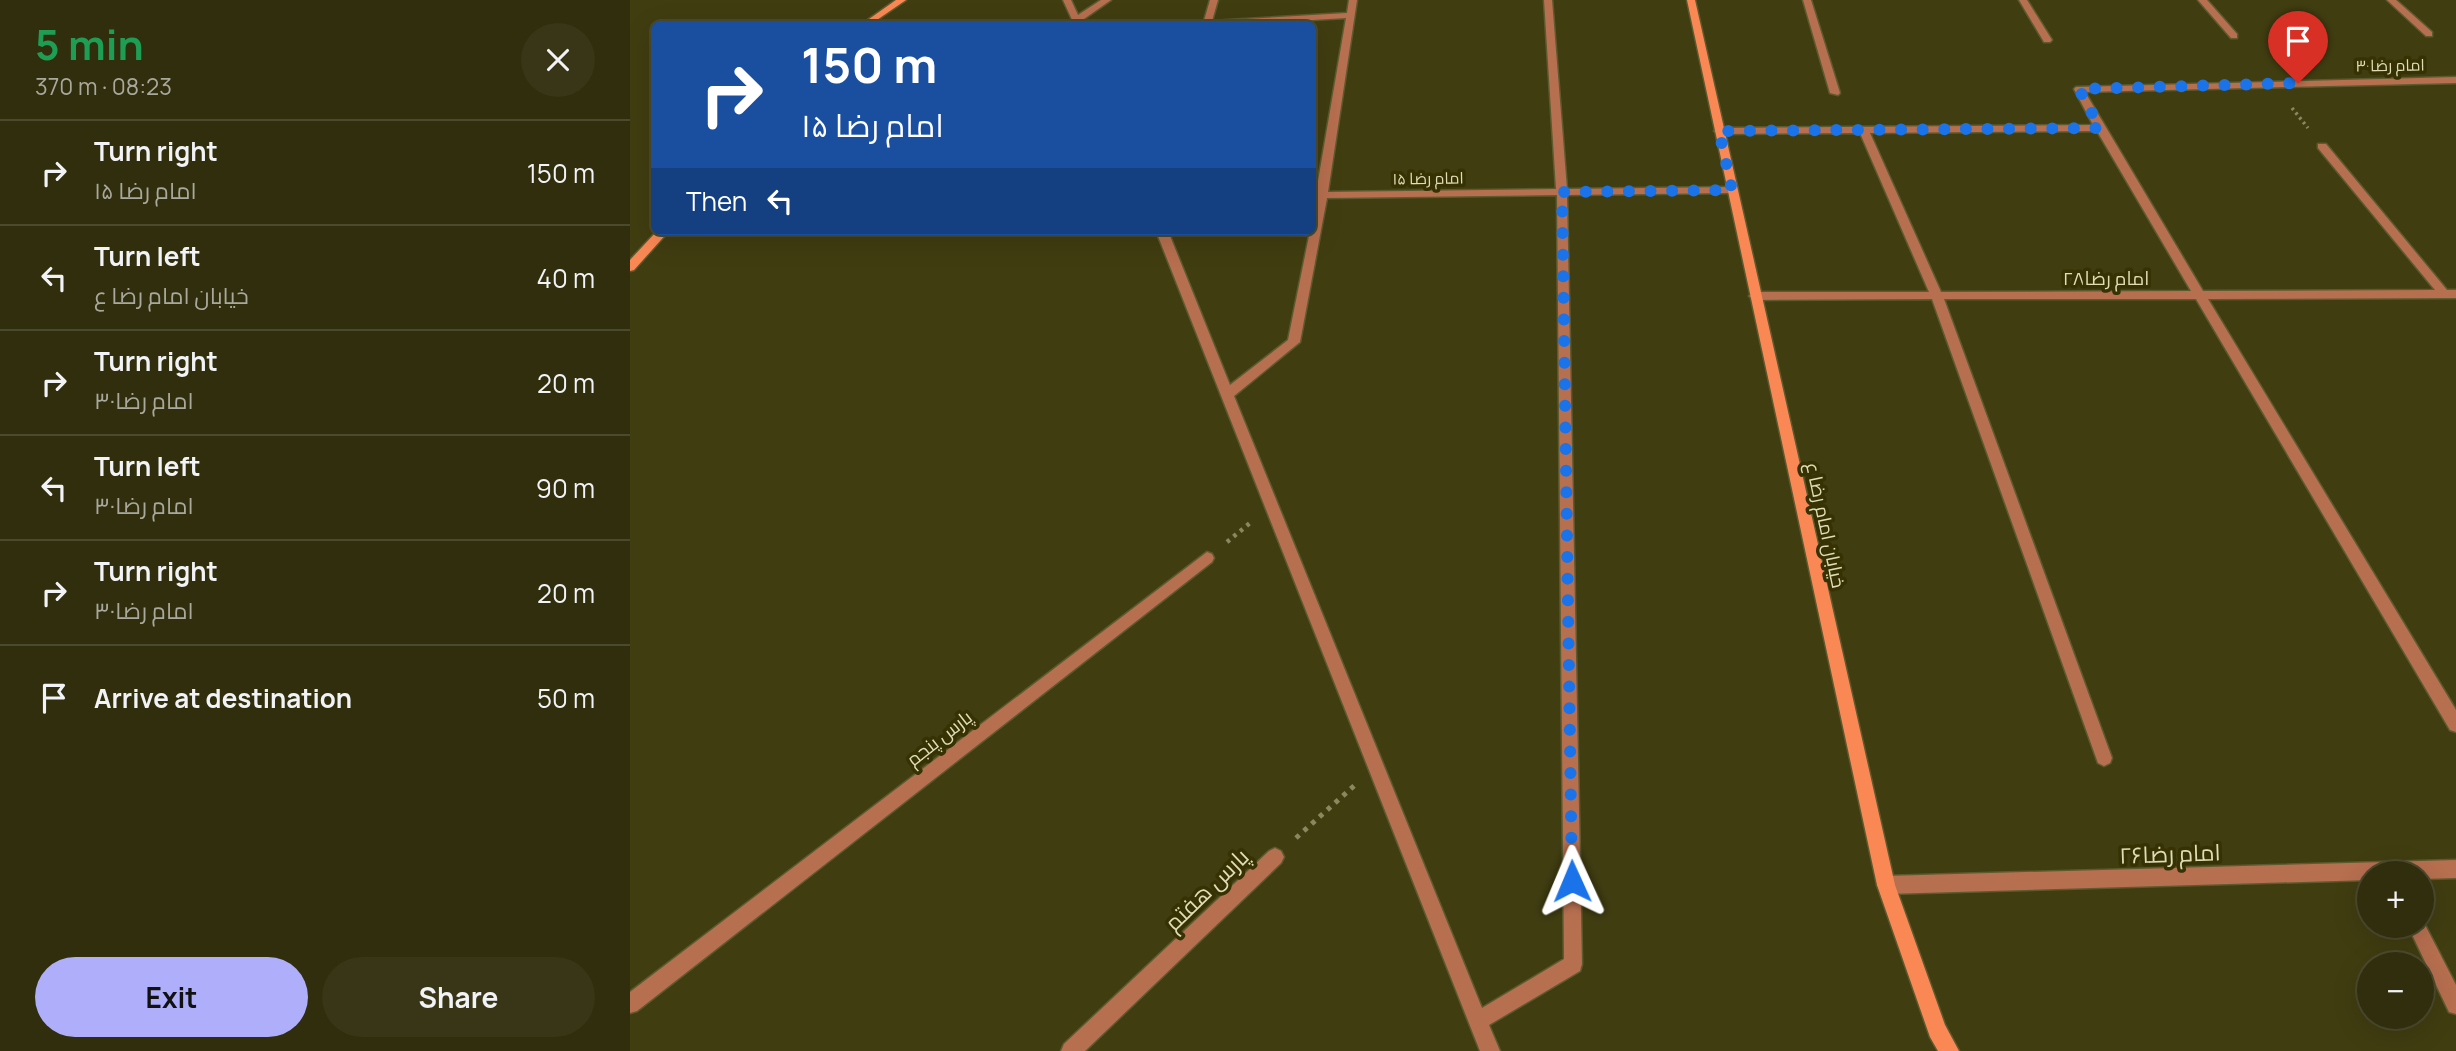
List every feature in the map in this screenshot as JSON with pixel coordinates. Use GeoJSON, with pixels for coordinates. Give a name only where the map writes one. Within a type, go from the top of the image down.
{"type":"FeatureCollection","features":[{"type":"Feature","properties":{"kind":"main road"},"geometry":{"type":"LineString","coordinates":[[870,21],[902,0]]}},
{"type":"Feature","properties":{"kind":"main road","name":"خیابان امام رضا ع"},"geometry":{"type":"LineString","coordinates":[[1691,0],[1886,885],[1937,1030],[1949,1051]]}},
{"type":"Feature","properties":{"kind":"main road"},"geometry":{"type":"LineString","coordinates":[[630,267],[659,235]]}},
{"type":"Feature","properties":{"kind":"street"},"geometry":{"type":"LineString","coordinates":[[1067,0],[1077,21]]}},
{"type":"Feature","properties":{"kind":"street"},"geometry":{"type":"LineString","coordinates":[[1078,21],[1107,0]]}},
{"type":"Feature","properties":{"kind":"street"},"geometry":{"type":"LineString","coordinates":[[1208,21],[1214,0]]}},
{"type":"Feature","properties":{"kind":"street"},"geometry":{"type":"LineString","coordinates":[[1316,226],[1353,0]]}},
{"type":"Feature","properties":{"kind":"street"},"geometry":{"type":"LineString","coordinates":[[1478,1021],[1573,964],[1562,192],[1548,0]]}},
{"type":"Feature","properties":{"kind":"street"},"geometry":{"type":"LineString","coordinates":[[1807,0],[1835,93]]}},
{"type":"Feature","properties":{"kind":"street"},"geometry":{"type":"LineString","coordinates":[[2023,0],[2047,40]]}},
{"type":"Feature","properties":{"kind":"street"},"geometry":{"type":"LineString","coordinates":[[2202,0],[2234,36]]}},
{"type":"Feature","properties":{"kind":"street"},"geometry":{"type":"LineString","coordinates":[[2391,0],[2429,34]]}},
{"type":"Feature","properties":{"kind":"street"},"geometry":{"type":"LineString","coordinates":[[1255,21],[1351,15]]}},
{"type":"Feature","properties":{"kind":"street","name":"امام رضا۳۰"},"geometry":{"type":"LineString","coordinates":[[2100,128],[2079,89],[2456,80]]}},
{"type":"Feature","properties":{"kind":"street"},"geometry":{"type":"LineString","coordinates":[[1719,131],[2100,128],[2456,725]]}},
{"type":"Feature","properties":{"kind":"street"},"geometry":{"type":"LineString","coordinates":[[1864,130],[1937,296],[2104,758]]}},
{"type":"Feature","properties":{"kind":"street"},"geometry":{"type":"LineString","coordinates":[[2322,146],[2450,294]]}},
{"type":"Feature","properties":{"kind":"street","name":"۱۵ امام رضا"},"geometry":{"type":"LineString","coordinates":[[1322,195],[1732,190]]}},
{"type":"Feature","properties":{"kind":"street"},"geometry":{"type":"LineString","coordinates":[[1164,235],[1490,1051]]}},
{"type":"Feature","properties":{"kind":"street"},"geometry":{"type":"LineString","coordinates":[[1229,393],[1294,342],[1314,235]]}},
{"type":"Feature","properties":{"kind":"street","name":"امام رضا۲۸"},"geometry":{"type":"LineString","coordinates":[[1755,296],[2450,294]]}},
{"type":"Feature","properties":{"kind":"street","name":"پارس‌‌ پنجم"},"geometry":{"type":"LineString","coordinates":[[630,1004],[1207,558]]}},
{"type":"Feature","properties":{"kind":"street","name":"پارس‌‌ هفتم"},"geometry":{"type":"LineString","coordinates":[[1072,1051],[1275,857]]}},
{"type":"Feature","properties":{"kind":"street","name":"امام رضا۲۶"},"geometry":{"type":"LineString","coordinates":[[2434,870],[2456,869]]}},
{"type":"Feature","properties":{"kind":"street","name":"امام رضا۲۶"},"geometry":{"type":"LineString","coordinates":[[1886,885],[2357,873]]}},
{"type":"Feature","properties":{"kind":"street"},"geometry":{"type":"LineString","coordinates":[[2423,938],[2456,1005]]}},
{"type":"Feature","properties":{"kind":"path"},"geometry":{"type":"LineString","coordinates":[[1207,558],[1273,505]]}},
{"type":"Feature","properties":{"kind":"path","name":"پارس‌‌ هفتم"},"geometry":{"type":"LineString","coordinates":[[1275,857],[1377,766]]}},
{"type":"Feature","properties":{"kind":"route"},"geometry":{"type":"LineString","coordinates":[[1572,881],[1562,192],[1732,190],[1719,131],[2100,128],[2079,89],[2298,83]]}}]}
